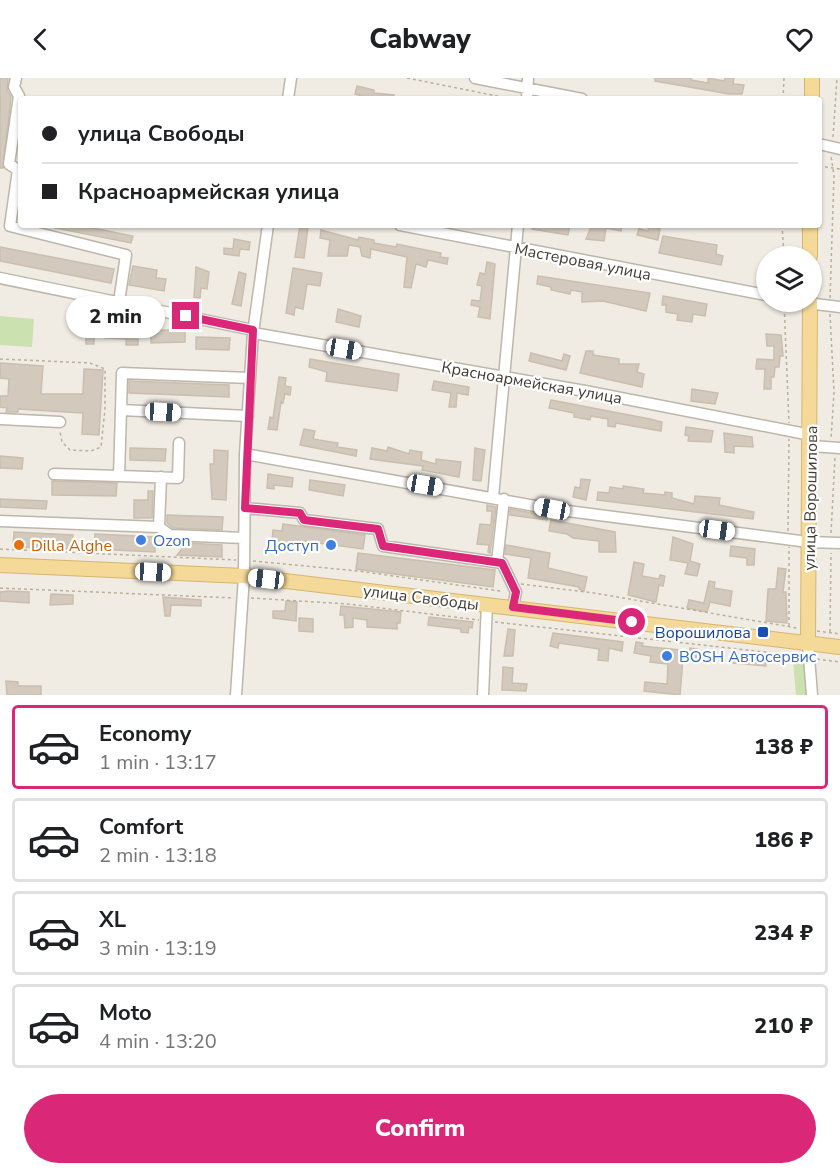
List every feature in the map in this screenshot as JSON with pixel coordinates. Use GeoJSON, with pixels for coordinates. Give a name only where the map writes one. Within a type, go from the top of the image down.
{"type":"FeatureCollection","features":[{"type":"Feature","properties":{"kind":"main road"},"geometry":{"type":"LineString","coordinates":[[812,96],[813,78]]}},
{"type":"Feature","properties":{"kind":"main road"},"geometry":{"type":"LineString","coordinates":[[810,228],[810,246]]}},
{"type":"Feature","properties":{"kind":"main road","name":"улица Ворошилова"},"geometry":{"type":"LineString","coordinates":[[806,312],[811,440],[808,542],[809,644]]}},
{"type":"Feature","properties":{"kind":"main road","name":"улица Свободы"},"geometry":{"type":"LineString","coordinates":[[0,565],[244,576],[840,647]]}},
{"type":"Feature","properties":{"kind":"street"},"geometry":{"type":"LineString","coordinates":[[16,78],[14,87],[19,96]]}},
{"type":"Feature","properties":{"kind":"street"},"geometry":{"type":"LineString","coordinates":[[288,96],[291,78]]}},
{"type":"Feature","properties":{"kind":"street"},"geometry":{"type":"LineString","coordinates":[[475,78],[567,96]]}},
{"type":"Feature","properties":{"kind":"street"},"geometry":{"type":"LineString","coordinates":[[18,118],[17,139],[9,164],[18,170],[10,226],[126,255],[119,302]]}},
{"type":"Feature","properties":{"kind":"street"},"geometry":{"type":"LineString","coordinates":[[236,695],[244,576],[245,454],[253,331],[268,228]]}},
{"type":"Feature","properties":{"kind":"street","name":"Мастеровая улица"},"geometry":{"type":"LineString","coordinates":[[415,228],[756,293]]}},
{"type":"Feature","properties":{"kind":"street"},"geometry":{"type":"LineString","coordinates":[[493,497],[518,228]]}},
{"type":"Feature","properties":{"kind":"street","name":"Красноармейская улица"},"geometry":{"type":"LineString","coordinates":[[0,278],[253,331],[790,431],[835,448]]}},
{"type":"Feature","properties":{"kind":"street"},"geometry":{"type":"LineString","coordinates":[[119,476],[122,373],[250,378]]}},
{"type":"Feature","properties":{"kind":"street"},"geometry":{"type":"LineString","coordinates":[[121,410],[248,416]]}},
{"type":"Feature","properties":{"kind":"street"},"geometry":{"type":"LineString","coordinates":[[0,419],[60,422]]}},
{"type":"Feature","properties":{"kind":"street"},"geometry":{"type":"LineString","coordinates":[[54,474],[178,478],[179,443]]}},
{"type":"Feature","properties":{"kind":"street"},"geometry":{"type":"LineString","coordinates":[[245,454],[552,509],[788,540],[835,543]]}},
{"type":"Feature","properties":{"kind":"street"},"geometry":{"type":"LineString","coordinates":[[159,527],[161,477]]}},
{"type":"Feature","properties":{"kind":"street"},"geometry":{"type":"LineString","coordinates":[[497,562],[504,499]]}},
{"type":"Feature","properties":{"kind":"street"},"geometry":{"type":"LineString","coordinates":[[245,508],[300,513],[304,520],[378,529],[383,546],[502,563],[509,571],[511,585],[516,592],[513,607]]}},
{"type":"Feature","properties":{"kind":"street"},"geometry":{"type":"LineString","coordinates":[[0,522],[159,527],[170,535],[244,538]]}},
{"type":"Feature","properties":{"kind":"street"},"geometry":{"type":"LineString","coordinates":[[483,695],[487,604]]}},
{"type":"Feature","properties":{"kind":"street","name":"улица Ворошилова"},"geometry":{"type":"LineString","coordinates":[[809,644],[812,695]]}},
{"type":"Feature","properties":{"kind":"path"},"geometry":{"type":"LineString","coordinates":[[407,78],[497,96]]}},
{"type":"Feature","properties":{"kind":"path"},"geometry":{"type":"LineString","coordinates":[[783,96],[784,78]]}},
{"type":"Feature","properties":{"kind":"path"},"geometry":{"type":"LineString","coordinates":[[830,633],[835,543],[834,176],[831,170],[836,148],[837,78]]}},
{"type":"Feature","properties":{"kind":"path"},"geometry":{"type":"LineString","coordinates":[[822,167],[831,170],[840,169]]}},
{"type":"Feature","properties":{"kind":"path"},"geometry":{"type":"LineString","coordinates":[[782,228],[783,246]]}},
{"type":"Feature","properties":{"kind":"path"},"geometry":{"type":"LineString","coordinates":[[784,312],[787,407],[790,431],[788,458],[789,627]]}},
{"type":"Feature","properties":{"kind":"path"},"geometry":{"type":"LineString","coordinates":[[0,359],[90,363],[105,369],[105,409],[101,447],[92,451],[70,450],[62,442],[60,422]]}},
{"type":"Feature","properties":{"kind":"path"},"geometry":{"type":"LineString","coordinates":[[0,549],[244,561],[358,571],[500,591],[514,583],[594,593],[789,627],[809,644],[840,662]]}},
{"type":"Feature","properties":{"kind":"path"},"geometry":{"type":"LineString","coordinates":[[0,588],[172,594],[212,598],[242,597],[348,604],[487,621],[809,644],[830,633],[840,634]]}},
{"type":"Feature","properties":{"kind":"green space"},"geometry":{"type":"Polygon","coordinates":[[[0,316],[34,319],[32,347],[0,345],[0,316]]]}},
{"type":"Feature","properties":{"kind":"green space"},"geometry":{"type":"Polygon","coordinates":[[[804,660],[807,695],[796,695],[793,661],[804,660]]]}},
{"type":"Feature","properties":{"kind":"building"},"geometry":{"type":"Polygon","coordinates":[[[0,78],[8,78],[7,90],[11,97],[3,168],[0,168],[0,78]]]}},
{"type":"Feature","properties":{"kind":"building"},"geometry":{"type":"Polygon","coordinates":[[[655,78],[691,78],[691,80],[708,83],[708,78],[724,81],[725,78],[734,78],[733,84],[744,85],[742,94],[729,94],[655,81],[655,78]]]}},
{"type":"Feature","properties":{"kind":"building"},"geometry":{"type":"Polygon","coordinates":[[[357,86],[374,90],[374,93],[394,96],[363,96],[355,94],[357,86]]]}},
{"type":"Feature","properties":{"kind":"building"},"geometry":{"type":"Polygon","coordinates":[[[55,228],[93,228],[133,236],[131,243],[55,228]]]}},
{"type":"Feature","properties":{"kind":"building"},"geometry":{"type":"Polygon","coordinates":[[[300,228],[308,228],[304,258],[295,257],[300,228]]]}},
{"type":"Feature","properties":{"kind":"building"},"geometry":{"type":"Polygon","coordinates":[[[532,228],[569,228],[568,235],[532,228]]]}},
{"type":"Feature","properties":{"kind":"building"},"geometry":{"type":"Polygon","coordinates":[[[591,228],[606,228],[604,241],[586,239],[591,228]]]}},
{"type":"Feature","properties":{"kind":"building"},"geometry":{"type":"Polygon","coordinates":[[[606,228],[622,228],[621,231],[606,228]]]}},
{"type":"Feature","properties":{"kind":"building"},"geometry":{"type":"Polygon","coordinates":[[[648,228],[660,229],[658,240],[637,235],[639,229],[648,231],[648,228]]]}},
{"type":"Feature","properties":{"kind":"building"},"geometry":{"type":"Polygon","coordinates":[[[321,230],[358,240],[359,237],[374,240],[374,243],[396,247],[397,244],[441,253],[440,257],[448,258],[447,264],[428,260],[426,267],[416,264],[411,288],[404,287],[407,257],[371,249],[370,258],[362,256],[360,247],[349,245],[347,256],[328,256],[330,240],[320,238],[321,230]]]}},
{"type":"Feature","properties":{"kind":"building"},"geometry":{"type":"Polygon","coordinates":[[[663,236],[717,245],[716,254],[723,256],[721,265],[659,253],[663,236]]]}},
{"type":"Feature","properties":{"kind":"building"},"geometry":{"type":"Polygon","coordinates":[[[234,239],[250,242],[249,250],[240,249],[239,256],[224,254],[224,248],[233,249],[234,239]]]}},
{"type":"Feature","properties":{"kind":"building"},"geometry":{"type":"Polygon","coordinates":[[[0,247],[114,269],[111,283],[0,261],[0,247]]]}},
{"type":"Feature","properties":{"kind":"building"},"geometry":{"type":"Polygon","coordinates":[[[487,262],[495,264],[490,319],[478,317],[480,307],[471,305],[472,300],[480,301],[482,286],[477,285],[480,273],[485,274],[487,262]]]}},
{"type":"Feature","properties":{"kind":"building"},"geometry":{"type":"Polygon","coordinates":[[[133,266],[157,270],[156,278],[166,279],[164,291],[129,285],[133,266]]]}},
{"type":"Feature","properties":{"kind":"building"},"geometry":{"type":"Polygon","coordinates":[[[196,267],[209,272],[207,289],[201,288],[200,298],[194,297],[196,267]]]}},
{"type":"Feature","properties":{"kind":"building"},"geometry":{"type":"Polygon","coordinates":[[[293,268],[322,273],[320,286],[307,284],[303,309],[295,307],[294,315],[286,313],[293,268]]]}},
{"type":"Feature","properties":{"kind":"building"},"geometry":{"type":"Polygon","coordinates":[[[239,272],[246,274],[241,306],[232,304],[239,272]]]}},
{"type":"Feature","properties":{"kind":"building"},"geometry":{"type":"Polygon","coordinates":[[[538,276],[650,293],[646,311],[603,301],[582,302],[582,292],[571,290],[570,294],[551,290],[551,287],[537,284],[538,276]]]}},
{"type":"Feature","properties":{"kind":"building"},"geometry":{"type":"Polygon","coordinates":[[[663,296],[707,304],[705,316],[693,314],[692,322],[677,320],[678,314],[666,312],[666,305],[662,305],[663,296]]]}},
{"type":"Feature","properties":{"kind":"building"},"geometry":{"type":"Polygon","coordinates":[[[338,309],[361,316],[359,327],[336,322],[338,309]]]}},
{"type":"Feature","properties":{"kind":"building"},"geometry":{"type":"Polygon","coordinates":[[[86,314],[137,314],[137,320],[94,320],[94,344],[86,344],[86,314]]]}},
{"type":"Feature","properties":{"kind":"building"},"geometry":{"type":"Polygon","coordinates":[[[151,330],[185,330],[185,342],[151,343],[151,330]]]}},
{"type":"Feature","properties":{"kind":"building"},"geometry":{"type":"Polygon","coordinates":[[[105,332],[131,332],[131,339],[138,339],[138,345],[126,345],[126,339],[129,339],[105,338],[105,332]]]}},
{"type":"Feature","properties":{"kind":"building"},"geometry":{"type":"Polygon","coordinates":[[[766,334],[781,335],[783,356],[780,356],[779,367],[775,367],[774,377],[771,377],[771,389],[764,389],[765,369],[756,369],[757,359],[774,360],[774,346],[767,346],[766,334]]]}},
{"type":"Feature","properties":{"kind":"building"},"geometry":{"type":"Polygon","coordinates":[[[196,337],[230,338],[229,350],[196,349],[196,337]]]}},
{"type":"Feature","properties":{"kind":"building"},"geometry":{"type":"Polygon","coordinates":[[[586,351],[593,351],[593,355],[619,359],[619,364],[639,364],[637,372],[644,374],[642,387],[580,373],[586,351]]]}},
{"type":"Feature","properties":{"kind":"building"},"geometry":{"type":"Polygon","coordinates":[[[531,353],[562,361],[564,354],[570,356],[566,370],[529,361],[531,353]]]}},
{"type":"Feature","properties":{"kind":"building"},"geometry":{"type":"Polygon","coordinates":[[[310,359],[399,374],[397,391],[326,381],[327,372],[309,367],[310,359]]]}},
{"type":"Feature","properties":{"kind":"building"},"geometry":{"type":"Polygon","coordinates":[[[0,363],[43,366],[41,394],[83,394],[84,369],[103,370],[99,435],[82,434],[83,413],[18,409],[18,412],[6,412],[7,408],[0,407],[0,396],[8,396],[9,379],[0,378],[0,363]]]}},
{"type":"Feature","properties":{"kind":"building"},"geometry":{"type":"Polygon","coordinates":[[[279,377],[286,378],[285,386],[291,387],[290,395],[285,394],[283,403],[281,402],[277,430],[268,429],[270,417],[273,418],[279,377]]]}},
{"type":"Feature","properties":{"kind":"building"},"geometry":{"type":"Polygon","coordinates":[[[129,381],[229,385],[229,397],[129,393],[129,381]]]}},
{"type":"Feature","properties":{"kind":"building"},"geometry":{"type":"Polygon","coordinates":[[[434,381],[469,387],[468,395],[457,393],[456,407],[449,407],[451,393],[432,390],[434,381]]]}},
{"type":"Feature","properties":{"kind":"building"},"geometry":{"type":"Polygon","coordinates":[[[692,389],[718,393],[715,404],[691,401],[692,389]]]}},
{"type":"Feature","properties":{"kind":"building"},"geometry":{"type":"Polygon","coordinates":[[[551,400],[662,422],[661,431],[616,423],[615,427],[608,426],[608,419],[591,416],[590,420],[574,417],[574,413],[549,408],[551,400]]]}},
{"type":"Feature","properties":{"kind":"building"},"geometry":{"type":"Polygon","coordinates":[[[686,427],[713,431],[711,442],[688,441],[689,436],[685,435],[686,427]]]}},
{"type":"Feature","properties":{"kind":"building"},"geometry":{"type":"Polygon","coordinates":[[[304,429],[315,431],[313,439],[338,443],[337,447],[357,450],[356,456],[300,445],[304,429]]]}},
{"type":"Feature","properties":{"kind":"building"},"geometry":{"type":"Polygon","coordinates":[[[724,433],[752,437],[753,447],[734,446],[734,453],[725,452],[724,433]]]}},
{"type":"Feature","properties":{"kind":"building"},"geometry":{"type":"Polygon","coordinates":[[[388,447],[409,454],[410,450],[422,452],[421,460],[436,464],[436,459],[461,462],[459,477],[422,470],[423,466],[370,459],[372,448],[387,451],[388,447]]]}},
{"type":"Feature","properties":{"kind":"building"},"geometry":{"type":"Polygon","coordinates":[[[130,448],[166,449],[165,461],[130,460],[130,448]]]}},
{"type":"Feature","properties":{"kind":"building"},"geometry":{"type":"Polygon","coordinates":[[[475,448],[485,450],[481,481],[473,480],[475,448]]]}},
{"type":"Feature","properties":{"kind":"building"},"geometry":{"type":"Polygon","coordinates":[[[214,450],[228,451],[226,500],[212,499],[210,464],[214,464],[214,450]]]}},
{"type":"Feature","properties":{"kind":"building"},"geometry":{"type":"Polygon","coordinates":[[[0,456],[23,458],[22,469],[0,468],[0,456]]]}},
{"type":"Feature","properties":{"kind":"building"},"geometry":{"type":"Polygon","coordinates":[[[268,474],[293,478],[292,487],[274,485],[274,489],[267,488],[268,474]]]}},
{"type":"Feature","properties":{"kind":"building"},"geometry":{"type":"Polygon","coordinates":[[[581,479],[590,480],[586,500],[573,497],[575,487],[580,488],[581,479]]]}},
{"type":"Feature","properties":{"kind":"building"},"geometry":{"type":"Polygon","coordinates":[[[310,480],[345,485],[343,496],[309,490],[310,480]]]}},
{"type":"Feature","properties":{"kind":"building"},"geometry":{"type":"Polygon","coordinates":[[[52,481],[117,483],[116,496],[52,495],[52,481]]]}},
{"type":"Feature","properties":{"kind":"building"},"geometry":{"type":"Polygon","coordinates":[[[623,486],[644,489],[643,493],[665,495],[665,492],[672,493],[672,498],[694,504],[695,496],[720,498],[719,505],[754,512],[753,519],[597,500],[598,492],[609,493],[610,487],[623,489],[623,486]]]}},
{"type":"Feature","properties":{"kind":"building"},"geometry":{"type":"Polygon","coordinates":[[[148,491],[153,491],[152,518],[134,518],[134,500],[148,500],[148,491]]]}},
{"type":"Feature","properties":{"kind":"building"},"geometry":{"type":"Polygon","coordinates":[[[0,499],[47,501],[46,509],[0,507],[0,499]]]}},
{"type":"Feature","properties":{"kind":"building"},"geometry":{"type":"Polygon","coordinates":[[[487,505],[496,507],[490,553],[488,552],[489,545],[477,544],[480,524],[491,525],[492,511],[487,511],[487,505]]]}},
{"type":"Feature","properties":{"kind":"building"},"geometry":{"type":"Polygon","coordinates":[[[510,509],[548,516],[547,520],[510,515],[510,509]]]}},
{"type":"Feature","properties":{"kind":"building"},"geometry":{"type":"Polygon","coordinates":[[[167,515],[223,517],[222,530],[173,528],[167,523],[167,515]]]}},
{"type":"Feature","properties":{"kind":"building"},"geometry":{"type":"Polygon","coordinates":[[[551,520],[615,532],[616,552],[599,552],[599,541],[573,538],[567,534],[549,531],[551,520]]]}},
{"type":"Feature","properties":{"kind":"building"},"geometry":{"type":"Polygon","coordinates":[[[283,524],[365,535],[363,549],[296,540],[295,546],[272,542],[273,530],[282,531],[283,524]]]}},
{"type":"Feature","properties":{"kind":"building"},"geometry":{"type":"Polygon","coordinates":[[[14,532],[73,535],[72,549],[13,547],[14,532]]]}},
{"type":"Feature","properties":{"kind":"building"},"geometry":{"type":"Polygon","coordinates":[[[95,534],[155,537],[155,552],[94,549],[95,534]]]}},
{"type":"Feature","properties":{"kind":"building"},"geometry":{"type":"Polygon","coordinates":[[[673,537],[693,544],[690,561],[700,564],[697,576],[685,574],[688,563],[670,560],[673,537]]]}},
{"type":"Feature","properties":{"kind":"building"},"geometry":{"type":"Polygon","coordinates":[[[187,543],[222,545],[222,557],[177,555],[187,543]]]}},
{"type":"Feature","properties":{"kind":"building"},"geometry":{"type":"Polygon","coordinates":[[[506,545],[550,553],[548,568],[587,577],[584,591],[579,587],[528,578],[531,558],[505,554],[506,545]]]}},
{"type":"Feature","properties":{"kind":"building"},"geometry":{"type":"Polygon","coordinates":[[[731,546],[755,549],[754,565],[747,565],[747,558],[730,556],[731,546]]]}},
{"type":"Feature","properties":{"kind":"building"},"geometry":{"type":"Polygon","coordinates":[[[358,553],[495,570],[493,587],[356,569],[358,553]]]}},
{"type":"Feature","properties":{"kind":"building"},"geometry":{"type":"Polygon","coordinates":[[[634,562],[644,564],[642,576],[659,579],[660,575],[665,576],[663,586],[659,585],[656,602],[628,595],[634,562]]]}},
{"type":"Feature","properties":{"kind":"building"},"geometry":{"type":"Polygon","coordinates":[[[778,568],[786,569],[783,592],[786,592],[787,623],[766,621],[768,589],[776,589],[778,568]]]}},
{"type":"Feature","properties":{"kind":"building"},"geometry":{"type":"Polygon","coordinates":[[[709,581],[715,582],[714,588],[732,591],[730,606],[710,602],[707,612],[687,608],[689,600],[704,603],[709,581]]]}},
{"type":"Feature","properties":{"kind":"building"},"geometry":{"type":"Polygon","coordinates":[[[0,592],[29,592],[29,603],[0,601],[0,592]]]}},
{"type":"Feature","properties":{"kind":"building"},"geometry":{"type":"Polygon","coordinates":[[[51,594],[73,595],[73,604],[50,605],[51,594]]]}},
{"type":"Feature","properties":{"kind":"building"},"geometry":{"type":"Polygon","coordinates":[[[163,597],[201,600],[201,606],[171,605],[170,616],[165,616],[163,597]]]}},
{"type":"Feature","properties":{"kind":"building"},"geometry":{"type":"Polygon","coordinates":[[[286,601],[297,602],[296,621],[273,618],[273,611],[285,611],[286,601]]]}},
{"type":"Feature","properties":{"kind":"building"},"geometry":{"type":"Polygon","coordinates":[[[341,606],[401,612],[400,623],[397,623],[397,629],[367,627],[367,620],[353,618],[353,627],[345,628],[344,615],[340,615],[341,606]]]}},
{"type":"Feature","properties":{"kind":"building"},"geometry":{"type":"Polygon","coordinates":[[[429,617],[473,622],[472,628],[469,627],[468,633],[461,632],[461,629],[428,625],[429,617]]]}},
{"type":"Feature","properties":{"kind":"building"},"geometry":{"type":"Polygon","coordinates":[[[299,618],[313,619],[313,632],[299,631],[299,618]]]}},
{"type":"Feature","properties":{"kind":"building"},"geometry":{"type":"Polygon","coordinates":[[[508,629],[515,630],[513,656],[504,656],[508,629]]]}},
{"type":"Feature","properties":{"kind":"building"},"geometry":{"type":"Polygon","coordinates":[[[553,633],[623,642],[622,651],[609,648],[608,661],[598,660],[599,649],[559,643],[558,648],[550,646],[553,633]]]}},
{"type":"Feature","properties":{"kind":"building"},"geometry":{"type":"Polygon","coordinates":[[[636,642],[643,643],[642,646],[690,651],[690,648],[697,649],[696,659],[683,658],[680,695],[644,691],[645,682],[667,684],[668,664],[650,662],[651,656],[634,653],[636,642]]]}},
{"type":"Feature","properties":{"kind":"building"},"geometry":{"type":"Polygon","coordinates":[[[735,653],[753,659],[754,656],[765,658],[766,666],[733,663],[735,653]]]}},
{"type":"Feature","properties":{"kind":"building"},"geometry":{"type":"Polygon","coordinates":[[[503,667],[513,668],[512,683],[527,684],[526,691],[502,690],[503,667]]]}},
{"type":"Feature","properties":{"kind":"building"},"geometry":{"type":"Polygon","coordinates":[[[6,681],[18,682],[18,686],[41,686],[41,695],[7,695],[6,681]]]}},
{"type":"Feature","properties":{"kind":"place","name":"Ozon"},"geometry":{"type":"Point","coordinates":[141,540]}},
{"type":"Feature","properties":{"kind":"place","name":"Dilla Alghe"},"geometry":{"type":"Point","coordinates":[19,545]}},
{"type":"Feature","properties":{"kind":"place","name":"Доступ"},"geometry":{"type":"Point","coordinates":[331,545]}},
{"type":"Feature","properties":{"kind":"place","name":"Ворошилова"},"geometry":{"type":"Point","coordinates":[763,632]}},
{"type":"Feature","properties":{"kind":"place","name":"BOSH Автосервис"},"geometry":{"type":"Point","coordinates":[667,656]}},
{"type":"Feature","properties":{"kind":"route"},"geometry":{"type":"LineString","coordinates":[[186,316],[253,330],[245,454],[245,508],[300,513],[304,520],[378,529],[383,546],[502,563],[509,571],[511,585],[516,592],[513,607],[632,622]]}}]}
